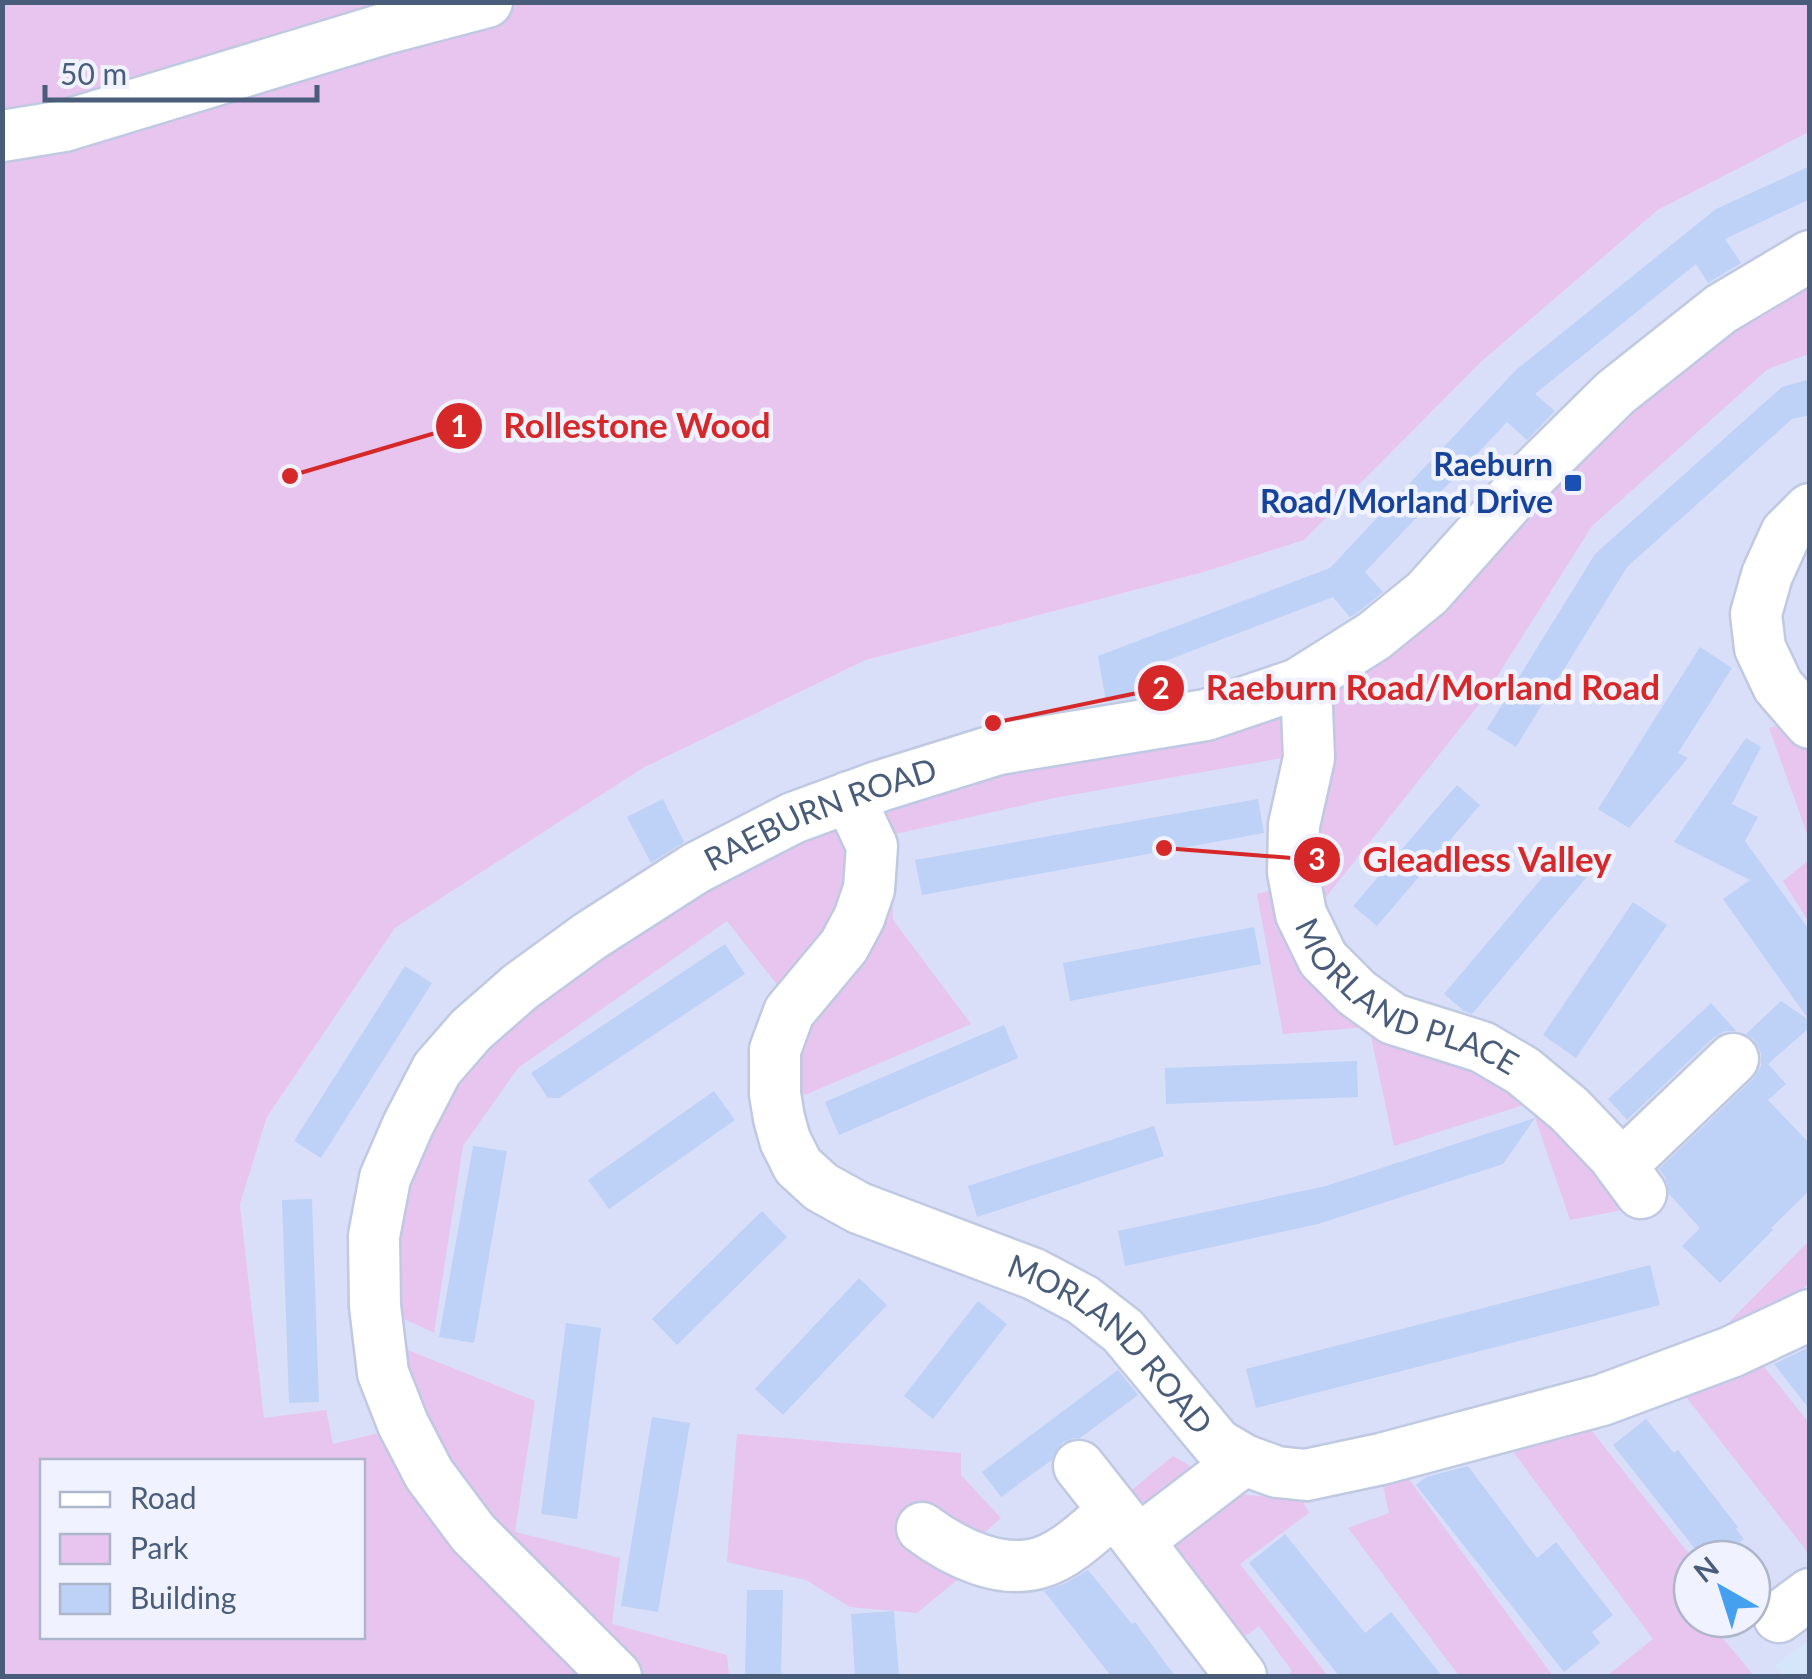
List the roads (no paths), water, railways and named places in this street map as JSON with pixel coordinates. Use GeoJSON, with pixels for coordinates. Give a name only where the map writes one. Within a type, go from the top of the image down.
{"type":"FeatureCollection","features":[{"type":"Feature","properties":{"kind":"street"},"geometry":{"type":"LineString","coordinates":[[2,136],[64,126],[384,29],[487,2]]}},
{"type":"Feature","properties":{"kind":"street","name":"RAEBURN ROAD"},"geometry":{"type":"LineString","coordinates":[[616,1676],[473,1533],[430,1474],[403,1424],[384,1373],[375,1306],[374,1236],[385,1178],[437,1069],[471,1030],[520,986],[590,936],[696,868],[793,818],[1000,749],[1206,716],[1298,684],[1374,636],[1427,593],[1534,473],[1615,393],[1721,309],[1810,256]]}},
{"type":"Feature","properties":{"kind":"street"},"geometry":{"type":"LineString","coordinates":[[1810,509],[1786,533],[1767,575],[1756,614],[1760,648],[1778,686],[1810,723]]}},
{"type":"Feature","properties":{"kind":"street","name":"MORLAND PLACE"},"geometry":{"type":"LineString","coordinates":[[1298,684],[1307,708],[1310,758],[1294,825],[1293,872],[1302,914],[1323,958],[1356,993],[1394,1019],[1482,1047],[1523,1070],[1569,1109],[1631,1179],[1734,1059]]}},
{"type":"Feature","properties":{"kind":"street","name":"MORLAND ROAD"},"geometry":{"type":"LineString","coordinates":[[849,798],[872,846],[869,889],[844,946],[790,1012],[775,1050],[779,1118],[798,1166],[821,1187],[859,1208],[1034,1274],[1083,1300],[1122,1332],[1216,1444],[1244,1460],[1277,1472],[1306,1476],[1381,1459],[1602,1400],[1731,1352],[1810,1315]]}},
{"type":"Feature","properties":{"kind":"street"},"geometry":{"type":"LineString","coordinates":[[922,1528],[945,1545],[974,1557],[1004,1564],[1046,1561],[1126,1526],[1244,1460]]}},
{"type":"Feature","properties":{"kind":"street"},"geometry":{"type":"LineString","coordinates":[[1079,1466],[1241,1676]]}},
{"type":"Feature","properties":{"kind":"place","name":"Rollestone Wood"},"geometry":{"type":"Point","coordinates":[290,476]}},
{"type":"Feature","properties":{"kind":"place","name":"Raeburn Road/Morland Drive"},"geometry":{"type":"Point","coordinates":[1573,483]}},
{"type":"Feature","properties":{"kind":"place","name":"Raeburn Road/Morland Road"},"geometry":{"type":"Point","coordinates":[993,723]}},
{"type":"Feature","properties":{"kind":"place","name":"Gleadless Valley"},"geometry":{"type":"Point","coordinates":[1164,848]}}]}
